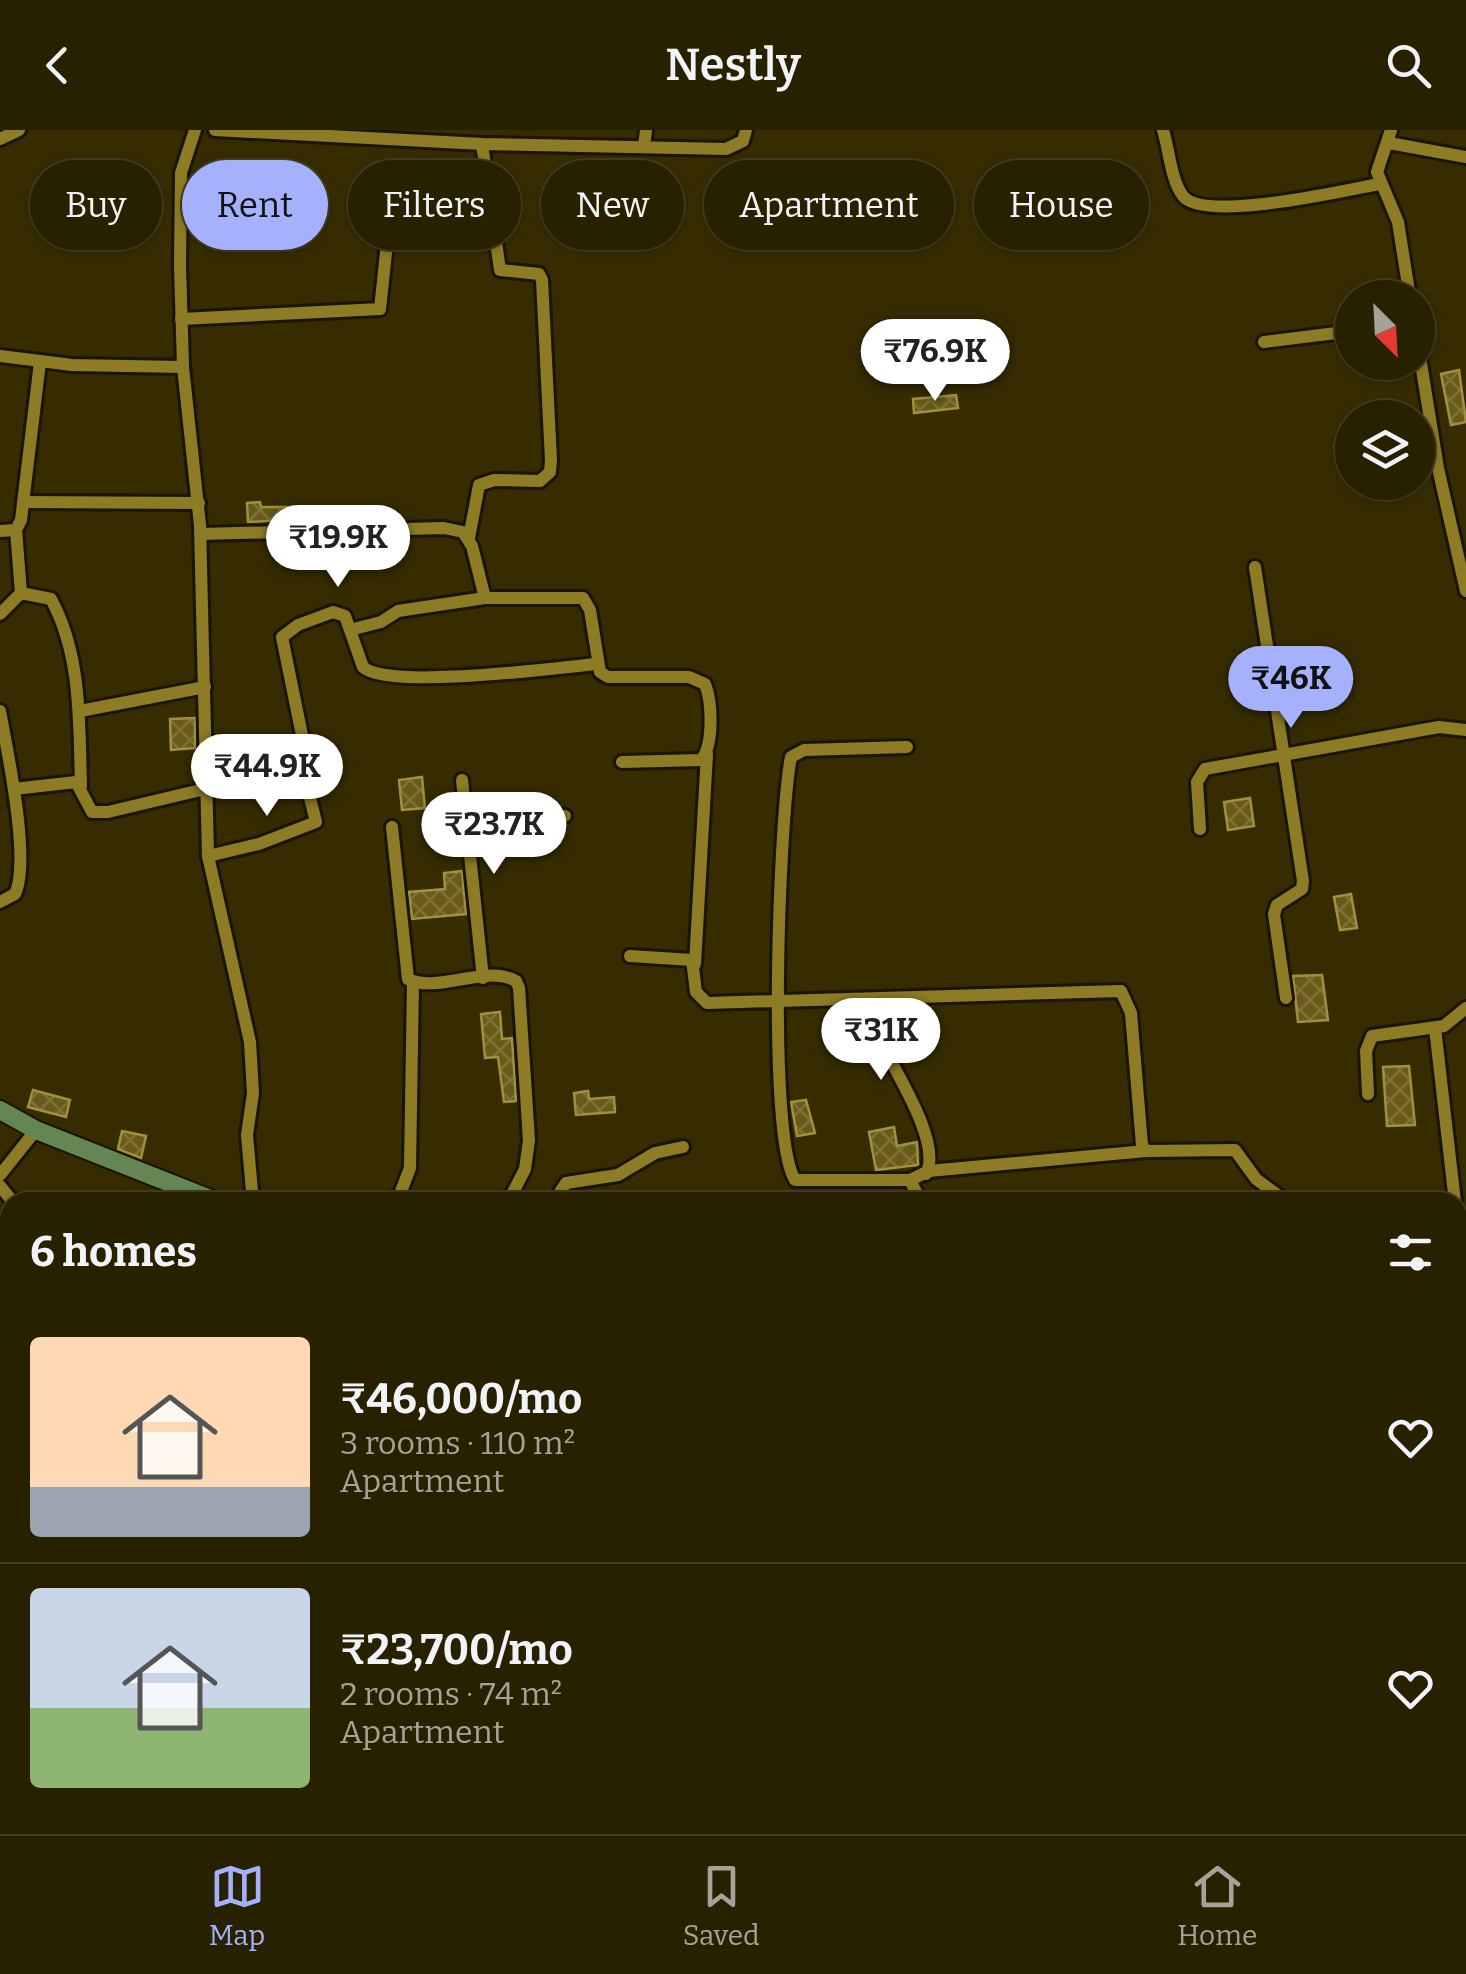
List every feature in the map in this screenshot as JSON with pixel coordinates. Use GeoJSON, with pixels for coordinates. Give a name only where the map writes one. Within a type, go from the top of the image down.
{"type":"FeatureCollection","features":[{"type":"Feature","properties":{"kind":"street"},"geometry":{"type":"LineString","coordinates":[[0,139],[18,130]]}},
{"type":"Feature","properties":{"kind":"street"},"geometry":{"type":"LineString","coordinates":[[196,130],[181,173],[181,320],[200,534],[208,856],[250,1042],[253,1093],[247,1135],[252,1192]]}},
{"type":"Feature","properties":{"kind":"street"},"geometry":{"type":"LineString","coordinates":[[215,130],[482,144],[726,149],[743,142],[746,130]]}},
{"type":"Feature","properties":{"kind":"street"},"geometry":{"type":"LineString","coordinates":[[644,146],[646,130]]}},
{"type":"Feature","properties":{"kind":"street"},"geometry":{"type":"LineString","coordinates":[[1164,130],[1181,194],[1190,202],[1241,206],[1379,184]]}},
{"type":"Feature","properties":{"kind":"street"},"geometry":{"type":"LineString","coordinates":[[1407,280],[1398,222],[1379,184],[1377,160],[1390,137],[1466,157]]}},
{"type":"Feature","properties":{"kind":"street"},"geometry":{"type":"LineString","coordinates":[[482,144],[500,270],[539,274],[542,280],[551,460],[550,472],[540,481],[494,480],[479,485],[469,538],[485,598]]}},
{"type":"Feature","properties":{"kind":"street"},"geometry":{"type":"LineString","coordinates":[[181,320],[380,309],[386,250]]}},
{"type":"Feature","properties":{"kind":"street"},"geometry":{"type":"LineString","coordinates":[[1264,342],[1335,333]]}},
{"type":"Feature","properties":{"kind":"street"},"geometry":{"type":"LineString","coordinates":[[0,356],[40,362],[184,367]]}},
{"type":"Feature","properties":{"kind":"street"},"geometry":{"type":"LineString","coordinates":[[0,614],[21,593],[16,530],[40,362]]}},
{"type":"Feature","properties":{"kind":"street"},"geometry":{"type":"LineString","coordinates":[[1424,380],[1438,468],[1466,591]]}},
{"type":"Feature","properties":{"kind":"street"},"geometry":{"type":"LineString","coordinates":[[23,502],[198,503]]}},
{"type":"Feature","properties":{"kind":"street"},"geometry":{"type":"LineString","coordinates":[[200,534],[456,528],[469,538]]}},
{"type":"Feature","properties":{"kind":"street"},"geometry":{"type":"LineString","coordinates":[[0,531],[16,530]]}},
{"type":"Feature","properties":{"kind":"street"},"geometry":{"type":"LineString","coordinates":[[1255,567],[1303,880],[1302,889],[1277,905],[1274,914],[1286,998]]}},
{"type":"Feature","properties":{"kind":"street"},"geometry":{"type":"LineString","coordinates":[[21,593],[47,596],[54,604],[70,654],[80,711],[81,786],[88,808],[98,813],[206,792],[302,766]]}},
{"type":"Feature","properties":{"kind":"street"},"geometry":{"type":"LineString","coordinates":[[350,630],[381,622],[398,611],[485,598],[583,598],[590,610],[596,664],[608,676],[689,677],[705,684],[709,699],[695,964],[696,992],[707,1003],[1121,991],[1129,1002],[1146,1151]]}},
{"type":"Feature","properties":{"kind":"street"},"geometry":{"type":"LineString","coordinates":[[208,856],[258,844],[316,822],[302,766],[306,755],[282,637],[298,624],[332,612],[344,616],[363,667],[380,675],[456,676],[596,664]]}},
{"type":"Feature","properties":{"kind":"street"},"geometry":{"type":"LineString","coordinates":[[80,711],[205,687]]}},
{"type":"Feature","properties":{"kind":"street"},"geometry":{"type":"LineString","coordinates":[[0,710],[14,790],[18,888],[0,902]]}},
{"type":"Feature","properties":{"kind":"street"},"geometry":{"type":"LineString","coordinates":[[1200,829],[1198,774],[1221,765],[1438,727],[1466,730]]}},
{"type":"Feature","properties":{"kind":"street"},"geometry":{"type":"LineString","coordinates":[[907,747],[804,750],[790,756],[778,1001],[778,1087],[795,1180],[913,1182],[929,1172],[1146,1151],[1235,1150],[1256,1179],[1274,1192]]}},
{"type":"Feature","properties":{"kind":"street"},"geometry":{"type":"LineString","coordinates":[[622,762],[691,762],[707,754]]}},
{"type":"Feature","properties":{"kind":"street"},"geometry":{"type":"LineString","coordinates":[[462,780],[483,978]]}},
{"type":"Feature","properties":{"kind":"street"},"geometry":{"type":"LineString","coordinates":[[14,790],[68,782],[81,786]]}},
{"type":"Feature","properties":{"kind":"street"},"geometry":{"type":"LineString","coordinates":[[466,816],[565,816]]}},
{"type":"Feature","properties":{"kind":"street"},"geometry":{"type":"LineString","coordinates":[[392,827],[406,971],[414,983],[410,1168],[401,1192]]}},
{"type":"Feature","properties":{"kind":"street"},"geometry":{"type":"LineString","coordinates":[[630,956],[686,959],[695,964]]}},
{"type":"Feature","properties":{"kind":"street"},"geometry":{"type":"LineString","coordinates":[[414,983],[508,977],[516,981],[522,997],[529,1140],[524,1169],[513,1192]]}},
{"type":"Feature","properties":{"kind":"street"},"geometry":{"type":"LineString","coordinates":[[884,1000],[879,1039],[898,1068],[910,1098],[927,1144],[929,1172]]}},
{"type":"Feature","properties":{"kind":"street"},"geometry":{"type":"LineString","coordinates":[[1368,1094],[1366,1051],[1372,1036],[1436,1028],[1466,1008]]}},
{"type":"Feature","properties":{"kind":"street"},"geometry":{"type":"LineString","coordinates":[[1436,1028],[1455,1192]]}},
{"type":"Feature","properties":{"kind":"street"},"geometry":{"type":"LineString","coordinates":[[0,1110],[36,1130],[193,1192]]}},
{"type":"Feature","properties":{"kind":"street"},"geometry":{"type":"LineString","coordinates":[[0,1175],[36,1130]]}},
{"type":"Feature","properties":{"kind":"street"},"geometry":{"type":"LineString","coordinates":[[560,1192],[566,1183],[625,1172],[655,1152],[683,1147]]}},
{"type":"Feature","properties":{"kind":"street"},"geometry":{"type":"LineString","coordinates":[[913,1182],[917,1192]]}},
{"type":"Feature","properties":{"kind":"building"},"geometry":{"type":"Polygon","coordinates":[[[1459,370],[1466,422],[1451,425],[1441,374],[1459,370]]]}},
{"type":"Feature","properties":{"kind":"building"},"geometry":{"type":"Polygon","coordinates":[[[956,395],[958,408],[914,413],[913,399],[956,395]]]}},
{"type":"Feature","properties":{"kind":"building"},"geometry":{"type":"Polygon","coordinates":[[[260,502],[261,507],[316,507],[316,518],[248,522],[247,503],[260,502]]]}},
{"type":"Feature","properties":{"kind":"building"},"geometry":{"type":"Polygon","coordinates":[[[195,718],[195,748],[171,750],[170,719],[195,718]]]}},
{"type":"Feature","properties":{"kind":"building"},"geometry":{"type":"Polygon","coordinates":[[[422,777],[425,808],[402,810],[399,780],[422,777]]]}},
{"type":"Feature","properties":{"kind":"building"},"geometry":{"type":"Polygon","coordinates":[[[1250,798],[1254,826],[1228,830],[1224,802],[1250,798]]]}},
{"type":"Feature","properties":{"kind":"building"},"geometry":{"type":"Polygon","coordinates":[[[462,871],[466,914],[412,919],[409,892],[445,889],[444,873],[462,871]]]}},
{"type":"Feature","properties":{"kind":"building"},"geometry":{"type":"Polygon","coordinates":[[[1351,894],[1357,928],[1340,930],[1334,897],[1351,894]]]}},
{"type":"Feature","properties":{"kind":"building"},"geometry":{"type":"Polygon","coordinates":[[[1322,975],[1328,1020],[1298,1022],[1293,976],[1322,975]]]}},
{"type":"Feature","properties":{"kind":"building"},"geometry":{"type":"Polygon","coordinates":[[[500,1012],[502,1039],[512,1038],[516,1101],[504,1102],[498,1057],[485,1058],[481,1014],[500,1012]]]}},
{"type":"Feature","properties":{"kind":"building"},"geometry":{"type":"Polygon","coordinates":[[[1409,1066],[1415,1125],[1387,1126],[1383,1067],[1409,1066]]]}},
{"type":"Feature","properties":{"kind":"building"},"geometry":{"type":"Polygon","coordinates":[[[33,1090],[70,1100],[66,1117],[28,1107],[33,1090]]]}},
{"type":"Feature","properties":{"kind":"building"},"geometry":{"type":"Polygon","coordinates":[[[588,1091],[589,1099],[614,1097],[615,1112],[576,1115],[574,1093],[588,1091]]]}},
{"type":"Feature","properties":{"kind":"building"},"geometry":{"type":"Polygon","coordinates":[[[806,1100],[815,1133],[797,1136],[791,1102],[806,1100]]]}},
{"type":"Feature","properties":{"kind":"building"},"geometry":{"type":"Polygon","coordinates":[[[894,1127],[897,1146],[917,1142],[918,1165],[876,1170],[869,1132],[894,1127]]]}},
{"type":"Feature","properties":{"kind":"building"},"geometry":{"type":"Polygon","coordinates":[[[122,1131],[146,1136],[141,1158],[118,1149],[122,1131]]]}}]}
